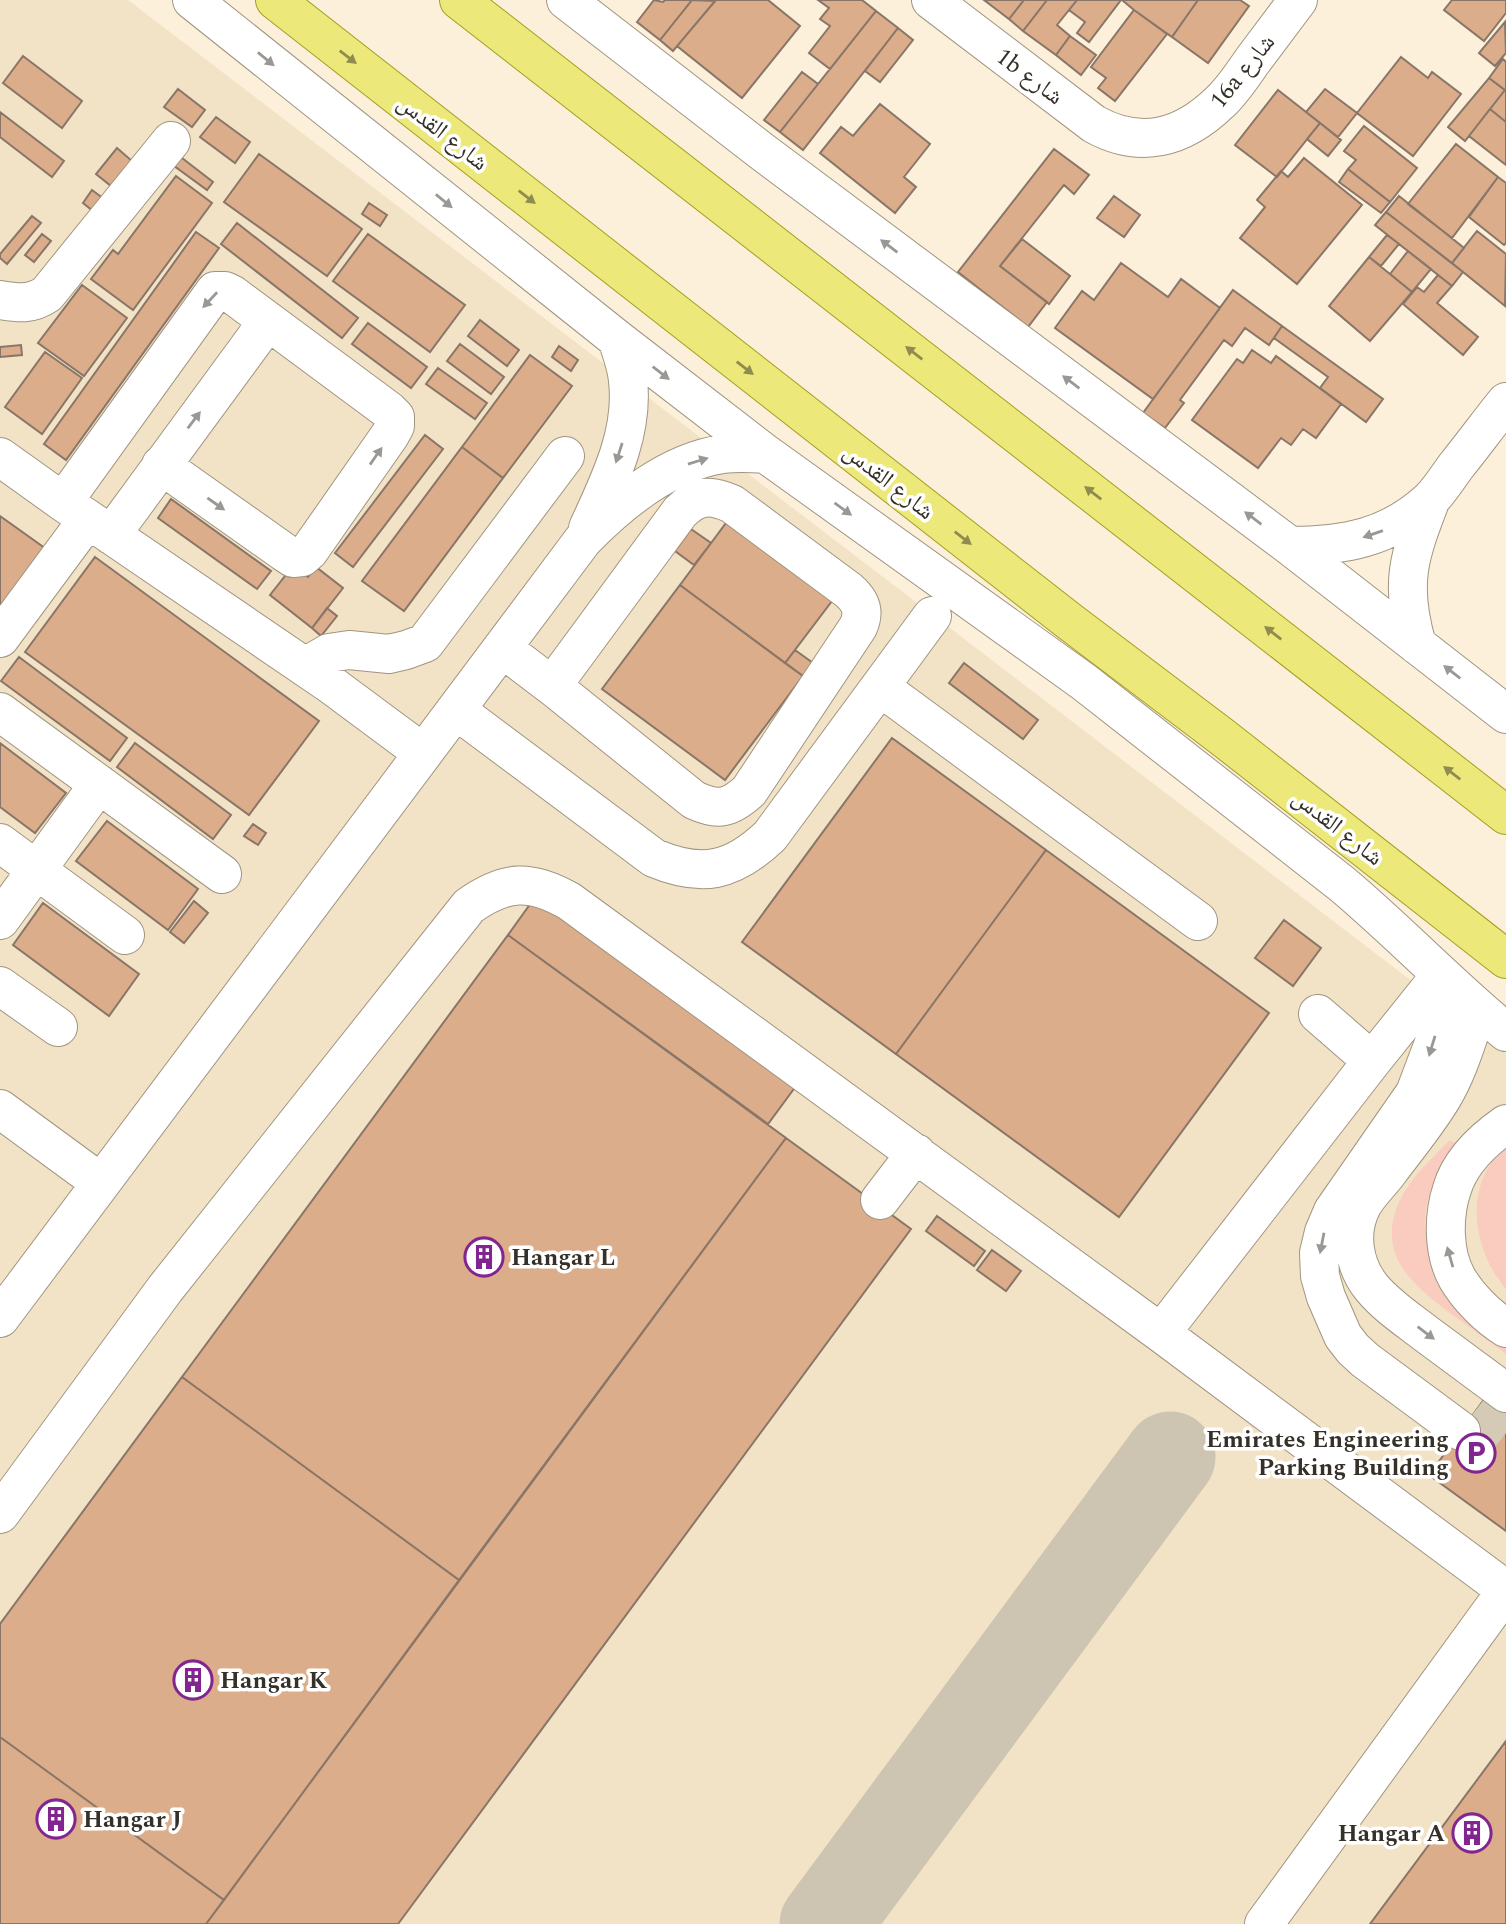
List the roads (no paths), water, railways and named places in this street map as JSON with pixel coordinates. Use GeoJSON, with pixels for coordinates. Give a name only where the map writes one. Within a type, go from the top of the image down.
{"type":"FeatureCollection","features":[{"type":"Feature","properties":{"kind":"main road","name":"شارع القدس"},"geometry":{"type":"LineString","coordinates":[[275,0],[1506,959]]}},
{"type":"Feature","properties":{"kind":"main road"},"geometry":{"type":"LineString","coordinates":[[459,0],[1506,815]]}},
{"type":"Feature","properties":{"kind":"street"},"geometry":{"type":"LineString","coordinates":[[566,0],[782,166],[1290,546],[1506,714]]}},
{"type":"Feature","properties":{"kind":"street","name":"1b شارع"},"geometry":{"type":"LineString","coordinates":[[930,0],[1094,124],[1108,132],[1137,139]]}},
{"type":"Feature","properties":{"kind":"street","name":"16a شارع"},"geometry":{"type":"LineString","coordinates":[[1137,139],[1165,137],[1203,117],[1222,100],[1298,0]]}},
{"type":"Feature","properties":{"kind":"street"},"geometry":{"type":"LineString","coordinates":[[200,5],[617,339],[766,454],[1084,682],[1342,884],[1492,1021],[1458,1065],[1443,1097],[1364,1202],[1354,1230],[1357,1263],[1373,1290],[1481,1412]]}},
{"type":"Feature","properties":{"kind":"street"},"geometry":{"type":"LineString","coordinates":[[0,300],[28,303],[47,294],[171,141]]}},
{"type":"Feature","properties":{"kind":"street"},"geometry":{"type":"LineString","coordinates":[[0,638],[87,519],[215,291],[225,290],[233,295],[395,417],[395,426],[390,435],[309,551],[302,557],[293,558],[160,465]]}},
{"type":"Feature","properties":{"kind":"street"},"geometry":{"type":"LineString","coordinates":[[87,519],[160,465],[268,321]]}},
{"type":"Feature","properties":{"kind":"street"},"geometry":{"type":"LineString","coordinates":[[583,540],[609,480],[627,425],[628,379],[617,339]]}},
{"type":"Feature","properties":{"kind":"street"},"geometry":{"type":"LineString","coordinates":[[1290,546],[1324,546],[1356,540],[1387,530],[1409,516],[1431,499],[1506,402]]}},
{"type":"Feature","properties":{"kind":"street"},"geometry":{"type":"LineString","coordinates":[[0,1318],[583,540],[607,515],[635,494],[684,465],[723,454],[766,454]]}},
{"type":"Feature","properties":{"kind":"street"},"geometry":{"type":"LineString","coordinates":[[305,667],[328,653],[349,650],[389,654],[425,643],[565,456]]}},
{"type":"Feature","properties":{"kind":"street"},"geometry":{"type":"LineString","coordinates":[[0,457],[305,667],[423,753]]}},
{"type":"Feature","properties":{"kind":"street"},"geometry":{"type":"LineString","coordinates":[[502,648],[694,800],[709,806],[724,807],[749,791],[858,627],[862,618],[862,607],[857,597],[732,504],[718,497],[704,497],[690,502],[680,512],[552,686]]}},
{"type":"Feature","properties":{"kind":"street"},"geometry":{"type":"LineString","coordinates":[[1417,645],[1409,619],[1406,592],[1408,565],[1431,499]]}},
{"type":"Feature","properties":{"kind":"street"},"geometry":{"type":"LineString","coordinates":[[456,710],[654,858],[673,866],[694,870],[716,868],[736,862],[754,851],[770,836],[932,616]]}},
{"type":"Feature","properties":{"kind":"street"},"geometry":{"type":"LineString","coordinates":[[880,687],[1198,921]]}},
{"type":"Feature","properties":{"kind":"street"},"geometry":{"type":"LineString","coordinates":[[0,712],[222,874]]}},
{"type":"Feature","properties":{"kind":"street"},"geometry":{"type":"LineString","coordinates":[[0,920],[99,785]]}},
{"type":"Feature","properties":{"kind":"street"},"geometry":{"type":"LineString","coordinates":[[0,844],[125,934]]}},
{"type":"Feature","properties":{"kind":"street"},"geometry":{"type":"LineString","coordinates":[[0,1514],[165,1289],[469,906],[487,893],[507,886],[529,885],[550,890],[569,901],[916,1153],[1506,1590],[1264,1924]]}},
{"type":"Feature","properties":{"kind":"street"},"geometry":{"type":"LineString","coordinates":[[1161,1333],[1372,1061],[1444,977]]}},
{"type":"Feature","properties":{"kind":"street"},"geometry":{"type":"LineString","coordinates":[[1444,977],[1435,1040],[1415,1093],[1333,1211],[1319,1253],[1320,1276],[1325,1297],[1343,1336],[1365,1360],[1481,1412]]}},
{"type":"Feature","properties":{"kind":"street"},"geometry":{"type":"LineString","coordinates":[[0,986],[58,1027]]}},
{"type":"Feature","properties":{"kind":"street"},"geometry":{"type":"LineString","coordinates":[[1318,1014],[1372,1061]]}},
{"type":"Feature","properties":{"kind":"street"},"geometry":{"type":"LineString","coordinates":[[0,1109],[101,1183]]}},
{"type":"Feature","properties":{"kind":"street"},"geometry":{"type":"LineString","coordinates":[[1506,1124],[1488,1137],[1466,1163],[1452,1189],[1446,1222],[1447,1249],[1457,1278],[1474,1301],[1506,1328]]}},
{"type":"Feature","properties":{"kind":"street"},"geometry":{"type":"LineString","coordinates":[[880,1200],[916,1153]]}},
{"type":"Feature","properties":{"kind":"street"},"geometry":{"type":"LineString","coordinates":[[1382,1181],[1376,1237],[1388,1269],[1399,1283],[1506,1362]]}},
{"type":"Feature","properties":{"kind":"tunnel"},"geometry":{"type":"LineString","coordinates":[[1475,1411],[1506,1435]]}},
{"type":"Feature","properties":{"kind":"place","name":"Hangar L"},"geometry":{"type":"Point","coordinates":[484,1257]}},
{"type":"Feature","properties":{"kind":"place","name":"Emirates Engineering Parking Building"},"geometry":{"type":"Point","coordinates":[1476,1453]}},
{"type":"Feature","properties":{"kind":"place","name":"Hangar K"},"geometry":{"type":"Point","coordinates":[193,1680]}},
{"type":"Feature","properties":{"kind":"place","name":"Hangar J"},"geometry":{"type":"Point","coordinates":[56,1819]}},
{"type":"Feature","properties":{"kind":"place","name":"Hangar A"},"geometry":{"type":"Point","coordinates":[1472,1833]}}]}
